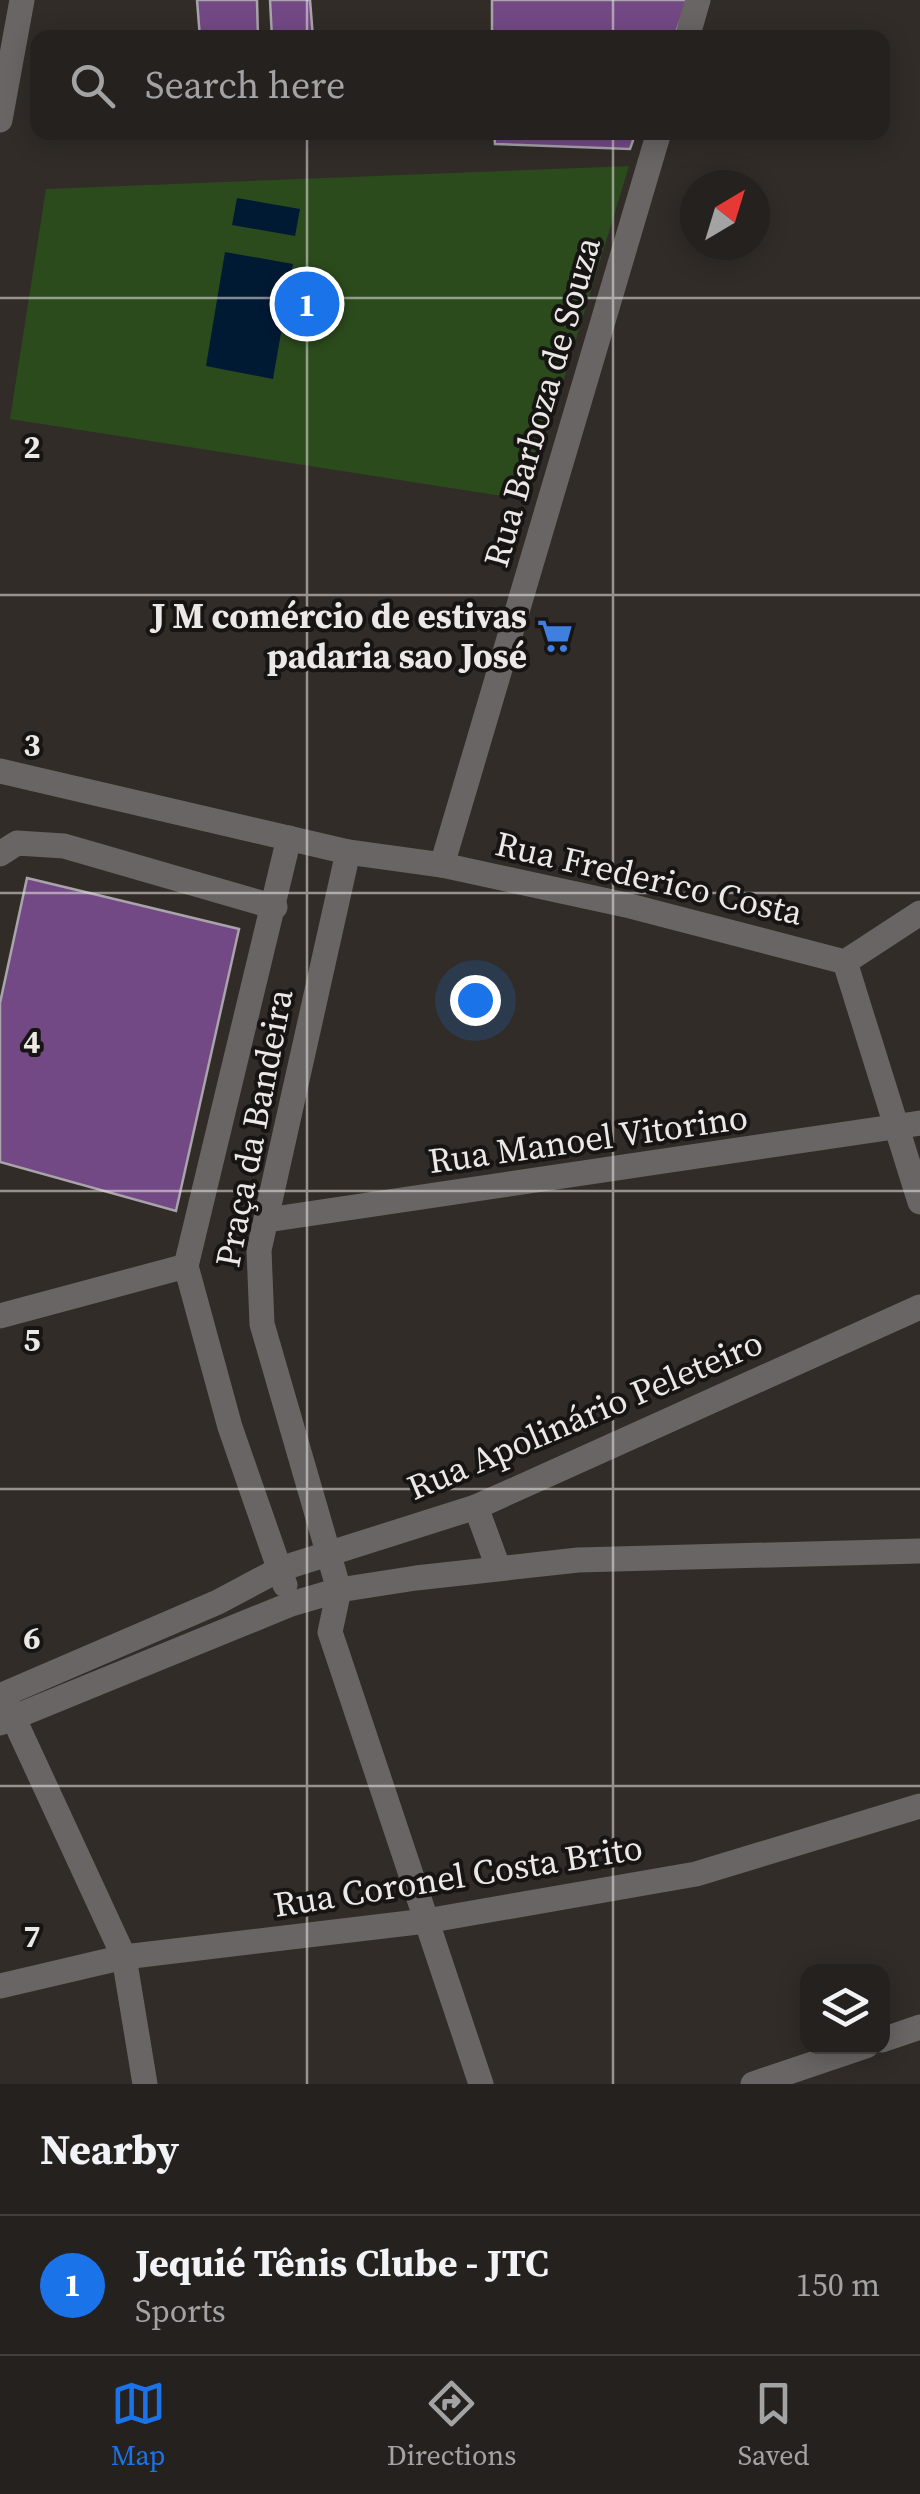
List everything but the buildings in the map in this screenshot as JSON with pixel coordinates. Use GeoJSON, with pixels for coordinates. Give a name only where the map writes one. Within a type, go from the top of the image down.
{"type":"FeatureCollection","features":[{"type":"Feature","properties":{"kind":"street"},"geometry":{"type":"LineString","coordinates":[[0,120],[22,0]]}},
{"type":"Feature","properties":{"kind":"street"},"geometry":{"type":"LineString","coordinates":[[689,30],[698,0]]}},
{"type":"Feature","properties":{"kind":"street","name":"Rua Barboza de Souza"},"geometry":{"type":"LineString","coordinates":[[442,865],[657,140]]}},
{"type":"Feature","properties":{"kind":"street","name":"Rua Frederico Costa"},"geometry":{"type":"LineString","coordinates":[[0,772],[348,852],[442,865],[626,905],[845,962]]}},
{"type":"Feature","properties":{"kind":"street","name":"Praça da Bandeira"},"geometry":{"type":"LineString","coordinates":[[289,838],[186,1266],[230,1427],[292,1604]]}},
{"type":"Feature","properties":{"kind":"street"},"geometry":{"type":"LineString","coordinates":[[0,854],[17,844],[64,846],[275,907]]}},
{"type":"Feature","properties":{"kind":"street","name":"Praça da Bandeira"},"geometry":{"type":"LineString","coordinates":[[339,1590],[262,1324],[257,1285],[266,1220],[348,852]]}},
{"type":"Feature","properties":{"kind":"street"},"geometry":{"type":"LineString","coordinates":[[920,913],[845,962],[909,1126],[920,1202]]}},
{"type":"Feature","properties":{"kind":"street","name":"Rua Manoel Vitorino"},"geometry":{"type":"LineString","coordinates":[[266,1220],[909,1126]]}},
{"type":"Feature","properties":{"kind":"street","name":"Praça da Bandeira"},"geometry":{"type":"LineString","coordinates":[[0,1316],[186,1266]]}},
{"type":"Feature","properties":{"kind":"street","name":"Rua Apolinário Peleteiro"},"geometry":{"type":"LineString","coordinates":[[4,1707],[280,1569],[328,1550],[476,1507],[920,1307]]}},
{"type":"Feature","properties":{"kind":"street"},"geometry":{"type":"LineString","coordinates":[[476,1507],[498,1567]]}},
{"type":"Feature","properties":{"kind":"street"},"geometry":{"type":"LineString","coordinates":[[144,2084],[124,1958],[4,1707],[339,1590],[498,1567],[578,1560],[920,1550]]}},
{"type":"Feature","properties":{"kind":"street"},"geometry":{"type":"LineString","coordinates":[[339,1590],[330,1632],[480,2084]]}},
{"type":"Feature","properties":{"kind":"street"},"geometry":{"type":"LineString","coordinates":[[292,1604],[330,1632]]}},
{"type":"Feature","properties":{"kind":"street"},"geometry":{"type":"LineString","coordinates":[[909,1810],[920,1829]]}},
{"type":"Feature","properties":{"kind":"street","name":"Rua Coronel Costa Brito"},"geometry":{"type":"LineString","coordinates":[[0,1986],[124,1958],[426,1921],[696,1874],[909,1810]]}},
{"type":"Feature","properties":{"kind":"street"},"geometry":{"type":"LineString","coordinates":[[890,2037],[920,2027]]}},
{"type":"Feature","properties":{"kind":"street"},"geometry":{"type":"LineString","coordinates":[[752,2084],[826,2073],[854,2054]]}},
{"type":"Feature","properties":{"kind":"green space"},"geometry":{"type":"Polygon","coordinates":[[[629,166],[527,500],[10,419],[46,189],[629,166]]]}},
{"type":"Feature","properties":{"kind":"water"},"geometry":{"type":"Polygon","coordinates":[[[237,198],[300,209],[295,236],[232,225],[237,198]]]}},
{"type":"Feature","properties":{"kind":"water"},"geometry":{"type":"Polygon","coordinates":[[[225,252],[293,264],[273,379],[206,366],[225,252]]]}},
{"type":"Feature","properties":{"kind":"place","name":"Jequié Tênis Clube - JTC"},"geometry":{"type":"Point","coordinates":[307,304]}},
{"type":"Feature","properties":{"kind":"place","name":"J M comércio de estivas padaria sao José"},"geometry":{"type":"Point","coordinates":[555,636]}}]}
